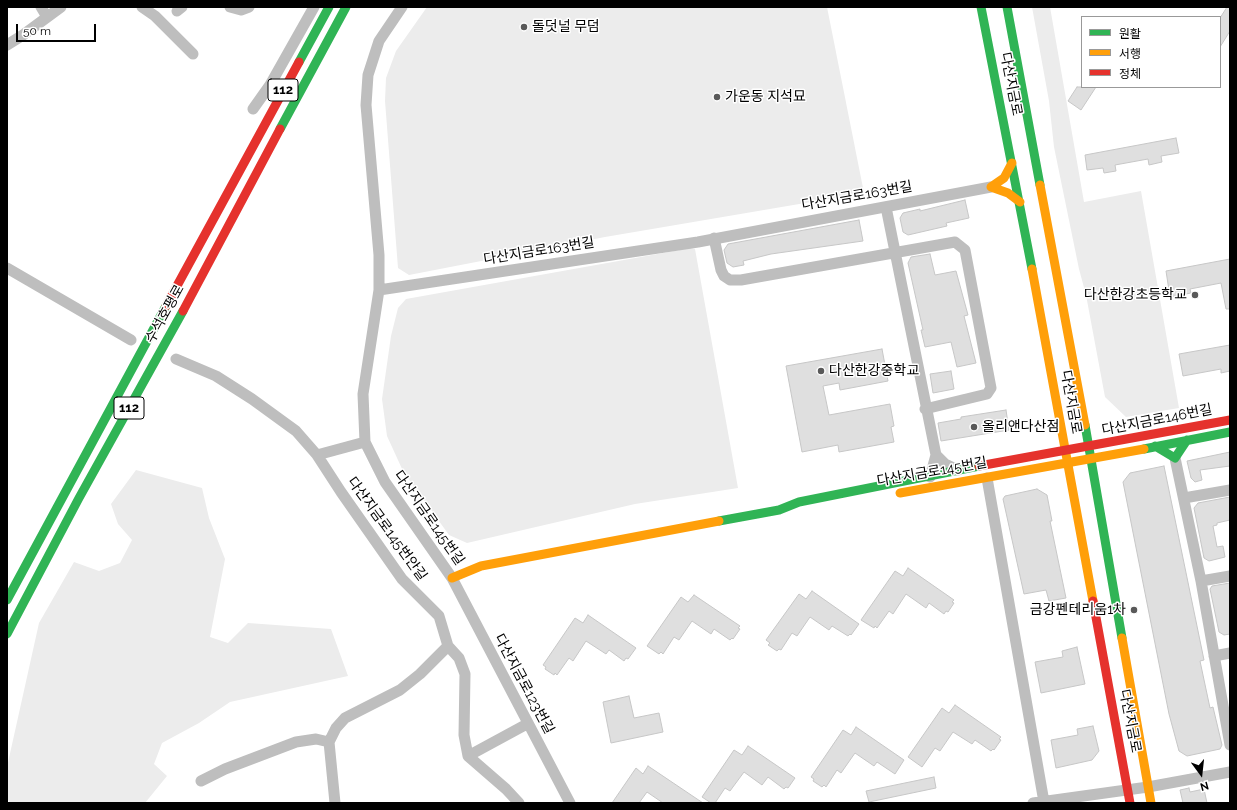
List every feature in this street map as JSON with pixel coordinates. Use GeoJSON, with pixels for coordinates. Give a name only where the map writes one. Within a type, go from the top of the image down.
{"type":"FeatureCollection","features":[{"type":"Feature","properties":{"kind":"main road","name":"수석호평로"},"geometry":{"type":"LineString","coordinates":[[7,600],[329,7]]}},
{"type":"Feature","properties":{"kind":"main road","name":"수석호평로"},"geometry":{"type":"LineString","coordinates":[[7,634],[79,498],[186,307],[346,7]]}},
{"type":"Feature","properties":{"kind":"main road","name":"다산지금로"},"geometry":{"type":"LineString","coordinates":[[981,7],[1020,202],[1069,463],[1130,803]]}},
{"type":"Feature","properties":{"kind":"main road","name":"다산지금로"},"geometry":{"type":"LineString","coordinates":[[1007,7],[1090,447],[1151,803]]}},
{"type":"Feature","properties":{"kind":"main road"},"geometry":{"type":"LineString","coordinates":[[991,187],[1004,178],[1012,163]]}},
{"type":"Feature","properties":{"kind":"main road"},"geometry":{"type":"LineString","coordinates":[[991,187],[1008,193],[1020,202]]}},
{"type":"Feature","properties":{"kind":"main road","name":"다산지금로146번길"},"geometry":{"type":"LineString","coordinates":[[1090,447],[1230,420]]}},
{"type":"Feature","properties":{"kind":"main road","name":"다산지금로146번길"},"geometry":{"type":"LineString","coordinates":[[1092,459],[1230,432]]}},
{"type":"Feature","properties":{"kind":"main road"},"geometry":{"type":"LineString","coordinates":[[1155,446],[1175,458],[1187,440]]}},
{"type":"Feature","properties":{"kind":"main road","name":"다산지금로145번길"},"geometry":{"type":"LineString","coordinates":[[452,578],[481,566],[779,510],[799,502],[958,470],[1090,447]]}},
{"type":"Feature","properties":{"kind":"main road","name":"다산지금로145번길"},"geometry":{"type":"LineString","coordinates":[[887,496],[1092,459]]}},
{"type":"Feature","properties":{"kind":"main road","name":"다산지금로145번길"},"geometry":{"type":"LineString","coordinates":[[779,510],[800,512]]}},
{"type":"Feature","properties":{"kind":"street"},"geometry":{"type":"LineString","coordinates":[[41,7],[48,17]]}},
{"type":"Feature","properties":{"kind":"street"},"geometry":{"type":"LineString","coordinates":[[7,45],[61,7]]}},
{"type":"Feature","properties":{"kind":"street"},"geometry":{"type":"LineString","coordinates":[[142,7],[155,16],[193,54]]}},
{"type":"Feature","properties":{"kind":"street"},"geometry":{"type":"LineString","coordinates":[[230,7],[241,10],[249,7]]}},
{"type":"Feature","properties":{"kind":"street"},"geometry":{"type":"LineString","coordinates":[[253,109],[270,85],[314,7]]}},
{"type":"Feature","properties":{"kind":"street"},"geometry":{"type":"LineString","coordinates":[[379,290],[379,255],[366,105],[368,75],[379,41],[402,7]]}},
{"type":"Feature","properties":{"kind":"street","name":"다산지금로163번길"},"geometry":{"type":"LineString","coordinates":[[379,290],[698,242],[991,187]]}},
{"type":"Feature","properties":{"kind":"street"},"geometry":{"type":"LineString","coordinates":[[886,206],[925,409],[936,455],[930,476]]}},
{"type":"Feature","properties":{"kind":"street"},"geometry":{"type":"LineString","coordinates":[[714,238],[721,270],[724,276],[730,280],[740,280],[955,242],[965,250],[991,388],[987,394],[925,409]]}},
{"type":"Feature","properties":{"kind":"street"},"geometry":{"type":"LineString","coordinates":[[7,268],[131,340]]}},
{"type":"Feature","properties":{"kind":"street","name":"다산지금로145번길"},"geometry":{"type":"LineString","coordinates":[[379,290],[363,394],[365,442],[385,482],[452,578]]}},
{"type":"Feature","properties":{"kind":"street","name":"다산지금로145번안길"},"geometry":{"type":"LineString","coordinates":[[176,359],[216,376],[252,399],[296,431],[318,455],[344,498],[402,579],[439,616],[448,646],[459,658],[465,674],[464,735],[468,756]]}},
{"type":"Feature","properties":{"kind":"street"},"geometry":{"type":"LineString","coordinates":[[318,455],[365,442]]}},
{"type":"Feature","properties":{"kind":"street"},"geometry":{"type":"LineString","coordinates":[[936,455],[945,464],[958,470]]}},
{"type":"Feature","properties":{"kind":"street"},"geometry":{"type":"LineString","coordinates":[[1175,458],[1201,581],[1229,730],[1230,745]]}},
{"type":"Feature","properties":{"kind":"street"},"geometry":{"type":"LineString","coordinates":[[987,478],[1038,802],[1148,788],[1230,772]]}},
{"type":"Feature","properties":{"kind":"street"},"geometry":{"type":"LineString","coordinates":[[1184,498],[1230,490]]}},
{"type":"Feature","properties":{"kind":"street"},"geometry":{"type":"LineString","coordinates":[[1201,581],[1230,576]]}},
{"type":"Feature","properties":{"kind":"street","name":"다산지금로123번길"},"geometry":{"type":"LineString","coordinates":[[452,578],[527,724],[570,803]]}},
{"type":"Feature","properties":{"kind":"street"},"geometry":{"type":"LineString","coordinates":[[335,803],[330,742],[336,728],[345,718],[400,690],[420,674],[448,646]]}},
{"type":"Feature","properties":{"kind":"street"},"geometry":{"type":"LineString","coordinates":[[1214,656],[1230,653]]}},
{"type":"Feature","properties":{"kind":"street"},"geometry":{"type":"LineString","coordinates":[[520,803],[468,756],[527,724]]}},
{"type":"Feature","properties":{"kind":"street"},"geometry":{"type":"LineString","coordinates":[[201,781],[225,769],[296,742],[316,739],[330,742]]}},
{"type":"Feature","properties":{"kind":"shaded area"},"geometry":{"type":"Polygon","coordinates":[[[427,7],[827,7],[864,193],[605,237],[409,275],[398,268],[385,101],[386,78],[396,51],[427,7]]]}},
{"type":"Feature","properties":{"kind":"shaded area"},"geometry":{"type":"Polygon","coordinates":[[[1032,7],[1050,7],[1084,202],[1141,191],[1179,408],[1126,417],[1105,397],[1086,295],[1079,269],[1054,147],[1049,101],[1032,7]]]}},
{"type":"Feature","properties":{"kind":"shaded area"},"geometry":{"type":"Polygon","coordinates":[[[691,248],[695,249],[738,488],[635,504],[467,543],[449,535],[403,471],[387,436],[382,399],[391,336],[398,308],[406,299],[691,248]]]}},
{"type":"Feature","properties":{"kind":"shaded area"},"geometry":{"type":"Polygon","coordinates":[[[136,470],[202,488],[209,518],[225,559],[210,637],[228,643],[248,623],[331,629],[348,676],[230,702],[199,723],[162,743],[154,764],[167,776],[145,803],[10,803],[7,798],[7,767],[39,623],[74,562],[99,571],[120,563],[132,540],[118,524],[111,504],[136,470]]]}},
{"type":"Feature","properties":{"kind":"building"},"geometry":{"type":"Polygon","coordinates":[[[1227,7],[1230,7],[1230,31],[1221,45],[1221,16],[1227,7]]]}},
{"type":"Feature","properties":{"kind":"building"},"geometry":{"type":"Polygon","coordinates":[[[1077,87],[1095,88],[1081,110],[1068,101],[1077,87]]]}},
{"type":"Feature","properties":{"kind":"building"},"geometry":{"type":"Polygon","coordinates":[[[1176,138],[1179,153],[1161,156],[1162,162],[1149,165],[1148,159],[1115,165],[1116,171],[1104,173],[1103,168],[1087,170],[1085,155],[1176,138]]]}},
{"type":"Feature","properties":{"kind":"building"},"geometry":{"type":"Polygon","coordinates":[[[965,200],[969,218],[946,223],[947,226],[908,235],[903,232],[900,218],[903,213],[920,209],[920,211],[965,200]]]}},
{"type":"Feature","properties":{"kind":"building"},"geometry":{"type":"Polygon","coordinates":[[[859,220],[863,241],[771,254],[743,261],[744,265],[733,267],[727,263],[724,250],[728,244],[859,220]]]}},
{"type":"Feature","properties":{"kind":"building"},"geometry":{"type":"Polygon","coordinates":[[[930,254],[935,275],[956,271],[968,315],[964,316],[976,363],[957,367],[951,342],[925,347],[921,330],[923,330],[908,263],[911,257],[930,254]]]}},
{"type":"Feature","properties":{"kind":"building"},"geometry":{"type":"Polygon","coordinates":[[[1230,259],[1230,309],[1226,309],[1221,283],[1190,289],[1191,293],[1170,297],[1166,271],[1230,259]]]}},
{"type":"Feature","properties":{"kind":"building"},"geometry":{"type":"Polygon","coordinates":[[[1230,345],[1230,371],[1221,373],[1221,369],[1183,376],[1179,354],[1230,345]]]}},
{"type":"Feature","properties":{"kind":"building"},"geometry":{"type":"Polygon","coordinates":[[[882,349],[888,381],[840,390],[839,383],[823,386],[829,415],[890,404],[894,426],[891,427],[894,442],[839,452],[838,445],[802,452],[786,366],[882,349]]]}},
{"type":"Feature","properties":{"kind":"building"},"geometry":{"type":"Polygon","coordinates":[[[951,371],[954,389],[933,393],[930,374],[951,371]]]}},
{"type":"Feature","properties":{"kind":"building"},"geometry":{"type":"Polygon","coordinates":[[[1006,410],[1009,430],[941,441],[938,423],[961,419],[961,417],[1006,410]]]}},
{"type":"Feature","properties":{"kind":"building"},"geometry":{"type":"Polygon","coordinates":[[[1230,452],[1230,466],[1200,470],[1202,480],[1195,482],[1191,478],[1187,461],[1230,452]]]}},
{"type":"Feature","properties":{"kind":"building"},"geometry":{"type":"Polygon","coordinates":[[[1164,466],[1204,660],[1200,661],[1210,708],[1213,707],[1222,745],[1220,749],[1187,756],[1179,751],[1169,714],[1123,482],[1130,473],[1164,466]]]}},
{"type":"Feature","properties":{"kind":"building"},"geometry":{"type":"Polygon","coordinates":[[[1037,489],[1047,495],[1052,521],[1050,521],[1066,598],[1049,601],[1046,590],[1024,594],[1003,499],[1005,496],[1037,489]]]}},
{"type":"Feature","properties":{"kind":"building"},"geometry":{"type":"Polygon","coordinates":[[[1230,497],[1230,520],[1217,523],[1217,525],[1213,526],[1217,547],[1223,546],[1225,557],[1209,561],[1204,558],[1194,508],[1198,503],[1230,497]]]}},
{"type":"Feature","properties":{"kind":"building"},"geometry":{"type":"Polygon","coordinates":[[[908,568],[954,600],[952,602],[954,603],[948,612],[946,611],[944,614],[929,603],[926,608],[906,594],[893,614],[889,611],[877,628],[875,626],[874,628],[861,620],[895,571],[903,576],[908,568]]]}},
{"type":"Feature","properties":{"kind":"building"},"geometry":{"type":"Polygon","coordinates":[[[1230,583],[1230,634],[1224,635],[1219,632],[1210,589],[1212,586],[1230,583]]]}},
{"type":"Feature","properties":{"kind":"building"},"geometry":{"type":"Polygon","coordinates":[[[812,591],[859,624],[851,635],[850,634],[848,636],[832,626],[829,630],[810,617],[797,636],[792,633],[781,650],[779,649],[777,651],[768,645],[770,643],[766,640],[799,594],[806,599],[812,591]]]}},
{"type":"Feature","properties":{"kind":"building"},"geometry":{"type":"Polygon","coordinates":[[[694,595],[740,626],[738,628],[740,629],[733,639],[732,638],[730,640],[714,629],[711,634],[692,621],[679,640],[674,637],[663,654],[661,652],[659,654],[647,646],[681,597],[688,602],[694,595]]]}},
{"type":"Feature","properties":{"kind":"building"},"geometry":{"type":"Polygon","coordinates":[[[588,615],[636,648],[628,659],[626,658],[624,661],[609,650],[606,654],[586,641],[573,661],[569,658],[557,675],[555,673],[554,675],[545,669],[546,667],[543,665],[575,618],[583,623],[588,615]]]}},
{"type":"Feature","properties":{"kind":"building"},"geometry":{"type":"Polygon","coordinates":[[[1077,647],[1085,684],[1041,693],[1035,662],[1063,657],[1062,651],[1077,647]]]}},
{"type":"Feature","properties":{"kind":"building"},"geometry":{"type":"Polygon","coordinates":[[[629,696],[634,718],[659,713],[663,732],[611,743],[603,702],[629,696]]]}},
{"type":"Feature","properties":{"kind":"building"},"geometry":{"type":"Polygon","coordinates":[[[955,705],[1001,737],[999,739],[1001,740],[994,750],[993,749],[991,751],[975,740],[972,744],[953,732],[940,751],[935,748],[922,767],[908,757],[942,708],[949,713],[955,705]]]}},
{"type":"Feature","properties":{"kind":"building"},"geometry":{"type":"Polygon","coordinates":[[[1093,726],[1099,751],[1092,760],[1056,768],[1051,740],[1078,735],[1077,729],[1093,726]]]}},
{"type":"Feature","properties":{"kind":"building"},"geometry":{"type":"Polygon","coordinates":[[[856,727],[904,760],[895,774],[877,762],[874,766],[855,753],[841,773],[837,770],[826,787],[824,785],[822,787],[813,781],[814,779],[811,777],[843,730],[851,735],[856,727]]]}},
{"type":"Feature","properties":{"kind":"building"},"geometry":{"type":"Polygon","coordinates":[[[748,746],[795,778],[788,788],[786,787],[784,789],[768,777],[762,785],[744,772],[730,791],[725,788],[715,803],[711,803],[702,797],[734,750],[742,755],[748,746]]]}},
{"type":"Feature","properties":{"kind":"building"},"geometry":{"type":"Polygon","coordinates":[[[648,766],[703,803],[663,803],[647,792],[639,803],[612,803],[636,768],[643,774],[648,766]]]}},
{"type":"Feature","properties":{"kind":"building"},"geometry":{"type":"Polygon","coordinates":[[[934,777],[936,788],[869,802],[866,791],[934,777]]]}},
{"type":"Feature","properties":{"kind":"building"},"geometry":{"type":"Polygon","coordinates":[[[1189,788],[1190,792],[1204,789],[1207,803],[1183,803],[1180,790],[1189,788]]]}},
{"type":"Feature","properties":{"kind":"traffic: fast"},"geometry":{"type":"LineString","coordinates":[[299,62],[329,7]]}},
{"type":"Feature","properties":{"kind":"traffic: fast"},"geometry":{"type":"LineString","coordinates":[[280,129],[346,7]]}},
{"type":"Feature","properties":{"kind":"traffic: fast"},"geometry":{"type":"LineString","coordinates":[[981,7],[1032,269]]}},
{"type":"Feature","properties":{"kind":"traffic: fast"},"geometry":{"type":"LineString","coordinates":[[1007,7],[1040,185]]}},
{"type":"Feature","properties":{"kind":"traffic: fast"},"geometry":{"type":"LineString","coordinates":[[7,600],[166,306]]}},
{"type":"Feature","properties":{"kind":"traffic: fast"},"geometry":{"type":"LineString","coordinates":[[7,634],[79,498],[183,311]]}},
{"type":"Feature","properties":{"kind":"traffic: fast"},"geometry":{"type":"LineString","coordinates":[[1085,425],[1122,638]]}},
{"type":"Feature","properties":{"kind":"traffic: fast"},"geometry":{"type":"LineString","coordinates":[[1144,449],[1230,432]]}},
{"type":"Feature","properties":{"kind":"traffic: fast"},"geometry":{"type":"LineString","coordinates":[[1155,446],[1175,458],[1187,440]]}},
{"type":"Feature","properties":{"kind":"traffic: fast"},"geometry":{"type":"LineString","coordinates":[[719,521],[779,510],[799,502],[979,466]]}},
{"type":"Feature","properties":{"kind":"traffic: slow"},"geometry":{"type":"LineString","coordinates":[[1012,163],[1004,178],[991,187],[1008,193],[1020,202]]}},
{"type":"Feature","properties":{"kind":"traffic: slow"},"geometry":{"type":"LineString","coordinates":[[1040,185],[1085,425]]}},
{"type":"Feature","properties":{"kind":"traffic: slow"},"geometry":{"type":"LineString","coordinates":[[1032,269],[1093,601]]}},
{"type":"Feature","properties":{"kind":"traffic: slow"},"geometry":{"type":"LineString","coordinates":[[900,493],[1144,449]]}},
{"type":"Feature","properties":{"kind":"traffic: slow"},"geometry":{"type":"LineString","coordinates":[[452,578],[481,566],[719,521]]}},
{"type":"Feature","properties":{"kind":"traffic: slow"},"geometry":{"type":"LineString","coordinates":[[1122,638],[1151,803]]}},
{"type":"Feature","properties":{"kind":"traffic: jam"},"geometry":{"type":"LineString","coordinates":[[166,306],[299,62]]}},
{"type":"Feature","properties":{"kind":"traffic: jam"},"geometry":{"type":"LineString","coordinates":[[183,311],[280,129]]}},
{"type":"Feature","properties":{"kind":"traffic: jam"},"geometry":{"type":"LineString","coordinates":[[979,466],[1230,420]]}},
{"type":"Feature","properties":{"kind":"traffic: jam"},"geometry":{"type":"LineString","coordinates":[[1093,601],[1130,803]]}},
{"type":"Feature","properties":{"kind":"place","name":"돌덧널 무덤"},"geometry":{"type":"Point","coordinates":[524,27]}},
{"type":"Feature","properties":{"kind":"place","name":"가운동 지석묘"},"geometry":{"type":"Point","coordinates":[717,97]}},
{"type":"Feature","properties":{"kind":"place","name":"다산한강초등학교"},"geometry":{"type":"Point","coordinates":[1195,295]}},
{"type":"Feature","properties":{"kind":"place","name":"다산한강중학교"},"geometry":{"type":"Point","coordinates":[821,371]}},
{"type":"Feature","properties":{"kind":"place","name":"올리앤다산점"},"geometry":{"type":"Point","coordinates":[974,427]}},
{"type":"Feature","properties":{"kind":"place","name":"금강펜테리움1차"},"geometry":{"type":"Point","coordinates":[1134,610]}}]}
